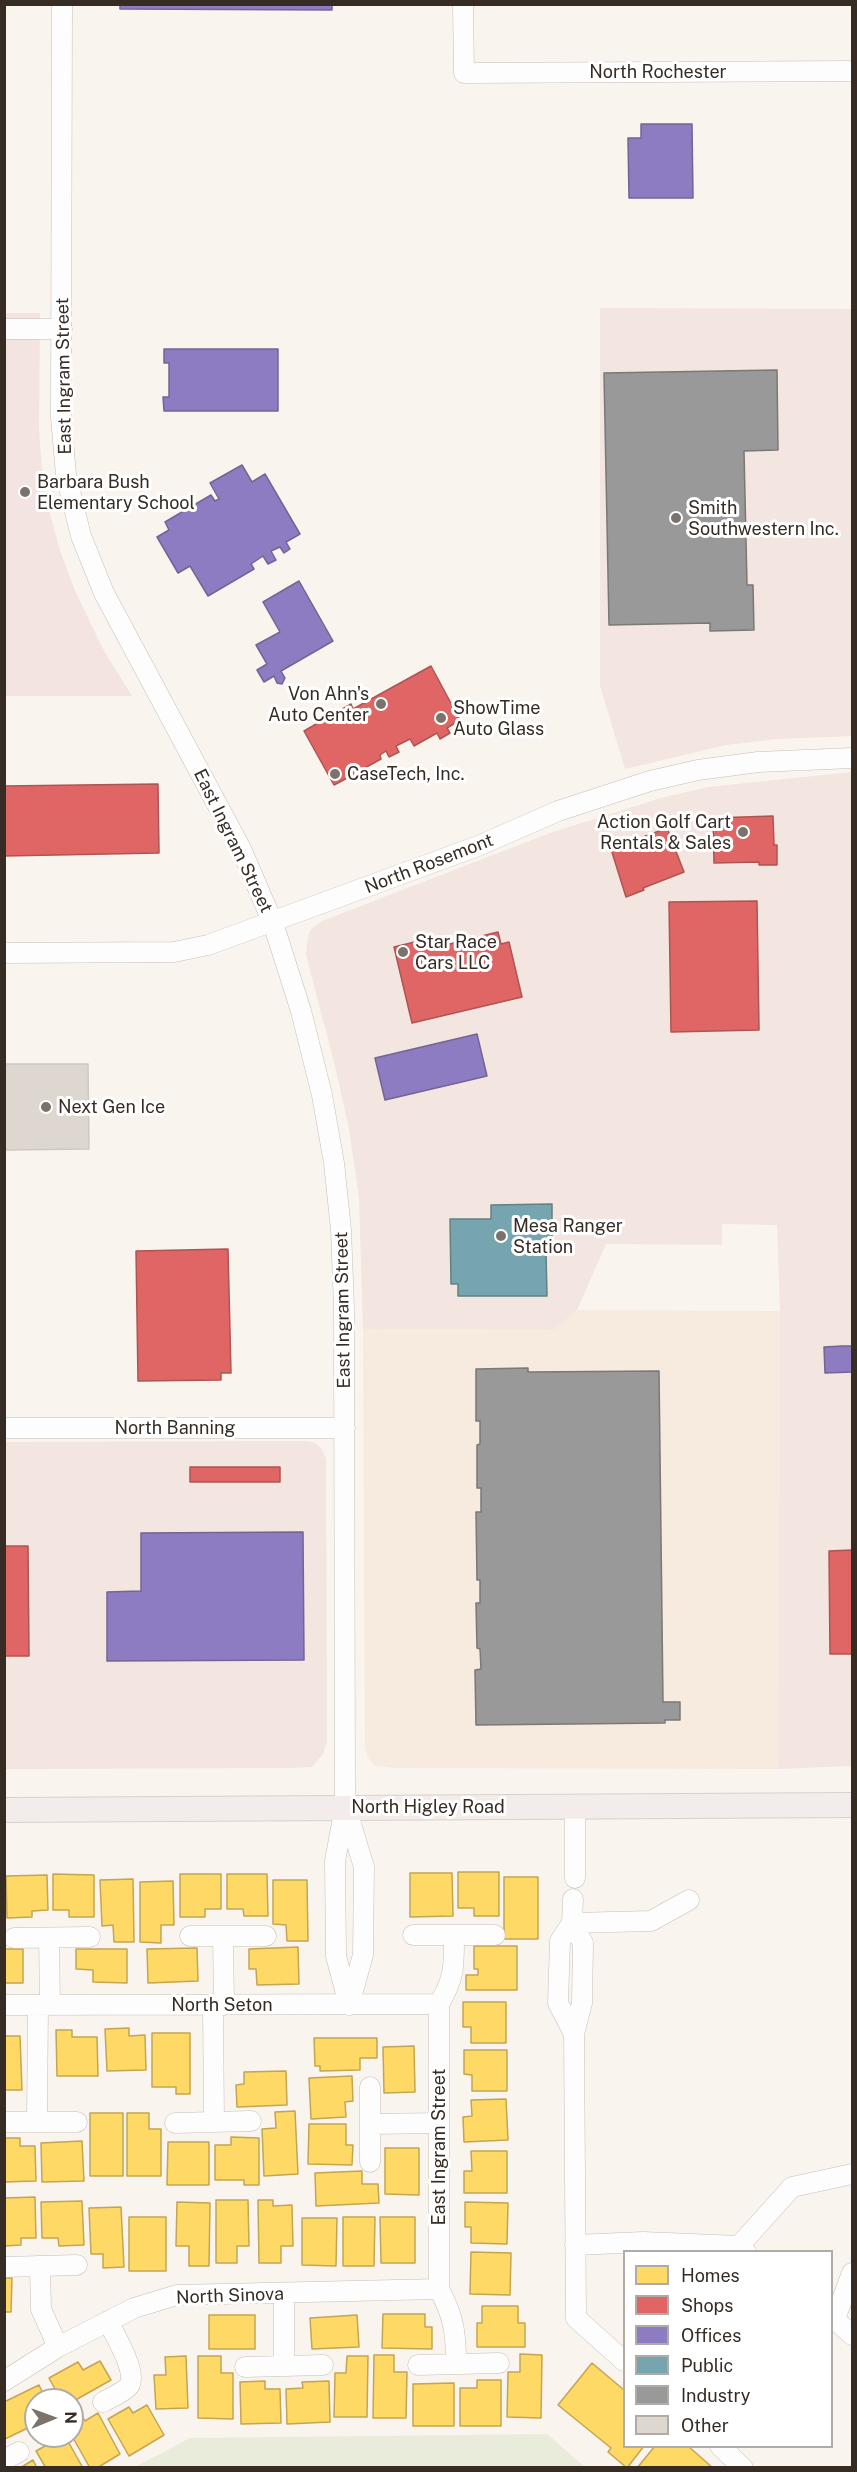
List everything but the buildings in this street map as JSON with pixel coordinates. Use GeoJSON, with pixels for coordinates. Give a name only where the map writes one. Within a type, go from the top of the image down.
{"type":"FeatureCollection","features":[{"type":"Feature","properties":{"kind":"main road","name":"North Higley Road"},"geometry":{"type":"LineString","coordinates":[[4,1810],[852,1805]]}},
{"type":"Feature","properties":{"kind":"street","name":"East Ingram Street"},"geometry":{"type":"LineString","coordinates":[[62,4],[61,417],[66,475],[81,536],[104,593],[241,849],[273,923],[301,1011],[322,1095],[334,1163],[341,1230],[345,1428],[345,1807],[335,1861],[336,1956],[349,2005]]}},
{"type":"Feature","properties":{"kind":"street","name":"North Rochester"},"geometry":{"type":"LineString","coordinates":[[463,4],[464,73],[852,71]]}},
{"type":"Feature","properties":{"kind":"street"},"geometry":{"type":"LineString","coordinates":[[4,329],[62,328]]}},
{"type":"Feature","properties":{"kind":"street","name":"North Rosemont"},"geometry":{"type":"LineString","coordinates":[[4,953],[174,952],[208,945],[478,846],[558,811],[650,782],[698,770],[758,762],[852,758]]}},
{"type":"Feature","properties":{"kind":"street","name":"North Banning"},"geometry":{"type":"LineString","coordinates":[[4,1428],[345,1428]]}},
{"type":"Feature","properties":{"kind":"street"},"geometry":{"type":"LineString","coordinates":[[575,1806],[575,1878]]}},
{"type":"Feature","properties":{"kind":"street","name":"East Ingram Street"},"geometry":{"type":"LineString","coordinates":[[345,1807],[364,1867],[363,1955],[349,2005]]}},
{"type":"Feature","properties":{"kind":"street"},"geometry":{"type":"LineString","coordinates":[[573,1899],[572,1923],[583,1943],[582,2003],[574,2034],[576,2318],[623,2360]]}},
{"type":"Feature","properties":{"kind":"street"},"geometry":{"type":"LineString","coordinates":[[572,1923],[651,1921],[689,1900]]}},
{"type":"Feature","properties":{"kind":"street"},"geometry":{"type":"LineString","coordinates":[[572,1923],[560,1941],[558,2003],[574,2034]]}},
{"type":"Feature","properties":{"kind":"street"},"geometry":{"type":"LineString","coordinates":[[336,1928],[363,1928]]}},
{"type":"Feature","properties":{"kind":"street"},"geometry":{"type":"LineString","coordinates":[[413,1935],[495,1935]]}},
{"type":"Feature","properties":{"kind":"street"},"geometry":{"type":"LineString","coordinates":[[439,2004],[451,1984],[454,1968],[454,1935]]}},
{"type":"Feature","properties":{"kind":"street"},"geometry":{"type":"LineString","coordinates":[[190,1936],[266,1936]]}},
{"type":"Feature","properties":{"kind":"street"},"geometry":{"type":"LineString","coordinates":[[214,2122],[223,1936]]}},
{"type":"Feature","properties":{"kind":"street"},"geometry":{"type":"LineString","coordinates":[[14,1938],[90,1938]]}},
{"type":"Feature","properties":{"kind":"street"},"geometry":{"type":"LineString","coordinates":[[37,2122],[49,1938]]}},
{"type":"Feature","properties":{"kind":"street"},"geometry":{"type":"LineString","coordinates":[[558,1984],[583,1982]]}},
{"type":"Feature","properties":{"kind":"street","name":"East Ingram Street"},"geometry":{"type":"LineString","coordinates":[[439,2004],[440,2289]]}},
{"type":"Feature","properties":{"kind":"street","name":"North Seton"},"geometry":{"type":"LineString","coordinates":[[4,2005],[439,2004]]}},
{"type":"Feature","properties":{"kind":"street"},"geometry":{"type":"LineString","coordinates":[[370,2087],[370,2162]]}},
{"type":"Feature","properties":{"kind":"street"},"geometry":{"type":"LineString","coordinates":[[176,2122],[250,2121]]}},
{"type":"Feature","properties":{"kind":"street"},"geometry":{"type":"LineString","coordinates":[[4,2122],[77,2122]]}},
{"type":"Feature","properties":{"kind":"street"},"geometry":{"type":"LineString","coordinates":[[370,2124],[439,2123]]}},
{"type":"Feature","properties":{"kind":"street"},"geometry":{"type":"LineString","coordinates":[[575,2245],[643,2242],[743,2249],[792,2187],[852,2174]]}},
{"type":"Feature","properties":{"kind":"street"},"geometry":{"type":"LineString","coordinates":[[4,2267],[77,2265]]}},
{"type":"Feature","properties":{"kind":"street"},"geometry":{"type":"LineString","coordinates":[[40,2266],[41,2309],[58,2347]]}},
{"type":"Feature","properties":{"kind":"street"},"geometry":{"type":"LineString","coordinates":[[852,2273],[833,2318],[852,2335]]}},
{"type":"Feature","properties":{"kind":"street"},"geometry":{"type":"LineString","coordinates":[[440,2289],[452,2312],[456,2331],[456,2364]]}},
{"type":"Feature","properties":{"kind":"street","name":"North Sinova"},"geometry":{"type":"LineString","coordinates":[[4,2381],[58,2347],[134,2307],[177,2295],[440,2289]]}},
{"type":"Feature","properties":{"kind":"street"},"geometry":{"type":"LineString","coordinates":[[284,2293],[284,2366]]}},
{"type":"Feature","properties":{"kind":"street"},"geometry":{"type":"LineString","coordinates":[[103,2402],[129,2387],[132,2378],[108,2321]]}},
{"type":"Feature","properties":{"kind":"street"},"geometry":{"type":"LineString","coordinates":[[418,2365],[499,2363]]}},
{"type":"Feature","properties":{"kind":"street"},"geometry":{"type":"LineString","coordinates":[[245,2367],[323,2365]]}},
{"type":"Feature","properties":{"kind":"street"},"geometry":{"type":"LineString","coordinates":[[722,2448],[743,2468]]}},
{"type":"Feature","properties":{"kind":"shaded area"},"geometry":{"type":"Polygon","coordinates":[[[600,308],[852,309],[852,736],[777,739],[726,745],[625,769],[600,686],[600,308]]]}},
{"type":"Feature","properties":{"kind":"shaded area","name":"Barbara Bush Elementary School"},"geometry":{"type":"Polygon","coordinates":[[[4,313],[40,313],[39,429],[42,470],[50,514],[60,551],[75,591],[104,651],[132,696],[5,696],[4,313]]]}},
{"type":"Feature","properties":{"kind":"shaded area"},"geometry":{"type":"Polygon","coordinates":[[[852,772],[852,1766],[778,1769],[780,1311],[777,1225],[722,1224],[722,1245],[606,1244],[577,1310],[554,1330],[363,1329],[359,1198],[349,1129],[306,955],[310,930],[322,921],[550,833],[661,798],[708,787],[852,772]]]}},
{"type":"Feature","properties":{"kind":"shaded area"},"geometry":{"type":"Polygon","coordinates":[[[577,1310],[780,1311],[778,1769],[393,1768],[374,1765],[368,1757],[365,1747],[363,1329],[554,1330],[577,1310]]]}},
{"type":"Feature","properties":{"kind":"shaded area"},"geometry":{"type":"Polygon","coordinates":[[[306,1441],[315,1443],[322,1449],[326,1459],[327,1741],[323,1754],[312,1767],[5,1769],[4,1442],[306,1441]]]}},
{"type":"Feature","properties":{"kind":"green space"},"geometry":{"type":"Polygon","coordinates":[[[547,2434],[585,2467],[135,2467],[190,2438],[547,2434]]]}},
{"type":"Feature","properties":{"kind":"place","name":"Barbara Bush Elementary School"},"geometry":{"type":"Point","coordinates":[25,492]}},
{"type":"Feature","properties":{"kind":"place","name":"Smith Southwestern Inc."},"geometry":{"type":"Point","coordinates":[676,518]}},
{"type":"Feature","properties":{"kind":"place","name":"Von Ahn's Auto Center"},"geometry":{"type":"Point","coordinates":[381,704]}},
{"type":"Feature","properties":{"kind":"place","name":"ShowTime Auto Glass"},"geometry":{"type":"Point","coordinates":[441,718]}},
{"type":"Feature","properties":{"kind":"place","name":"CaseTech, Inc."},"geometry":{"type":"Point","coordinates":[335,774]}},
{"type":"Feature","properties":{"kind":"place","name":"Action Golf Cart Rentals & Sales"},"geometry":{"type":"Point","coordinates":[743,832]}},
{"type":"Feature","properties":{"kind":"place","name":"Star Race Cars LLC"},"geometry":{"type":"Point","coordinates":[403,952]}},
{"type":"Feature","properties":{"kind":"place","name":"Next Gen Ice"},"geometry":{"type":"Point","coordinates":[46,1107]}},
{"type":"Feature","properties":{"kind":"place","name":"Mesa Ranger Station"},"geometry":{"type":"Point","coordinates":[501,1236]}}]}
